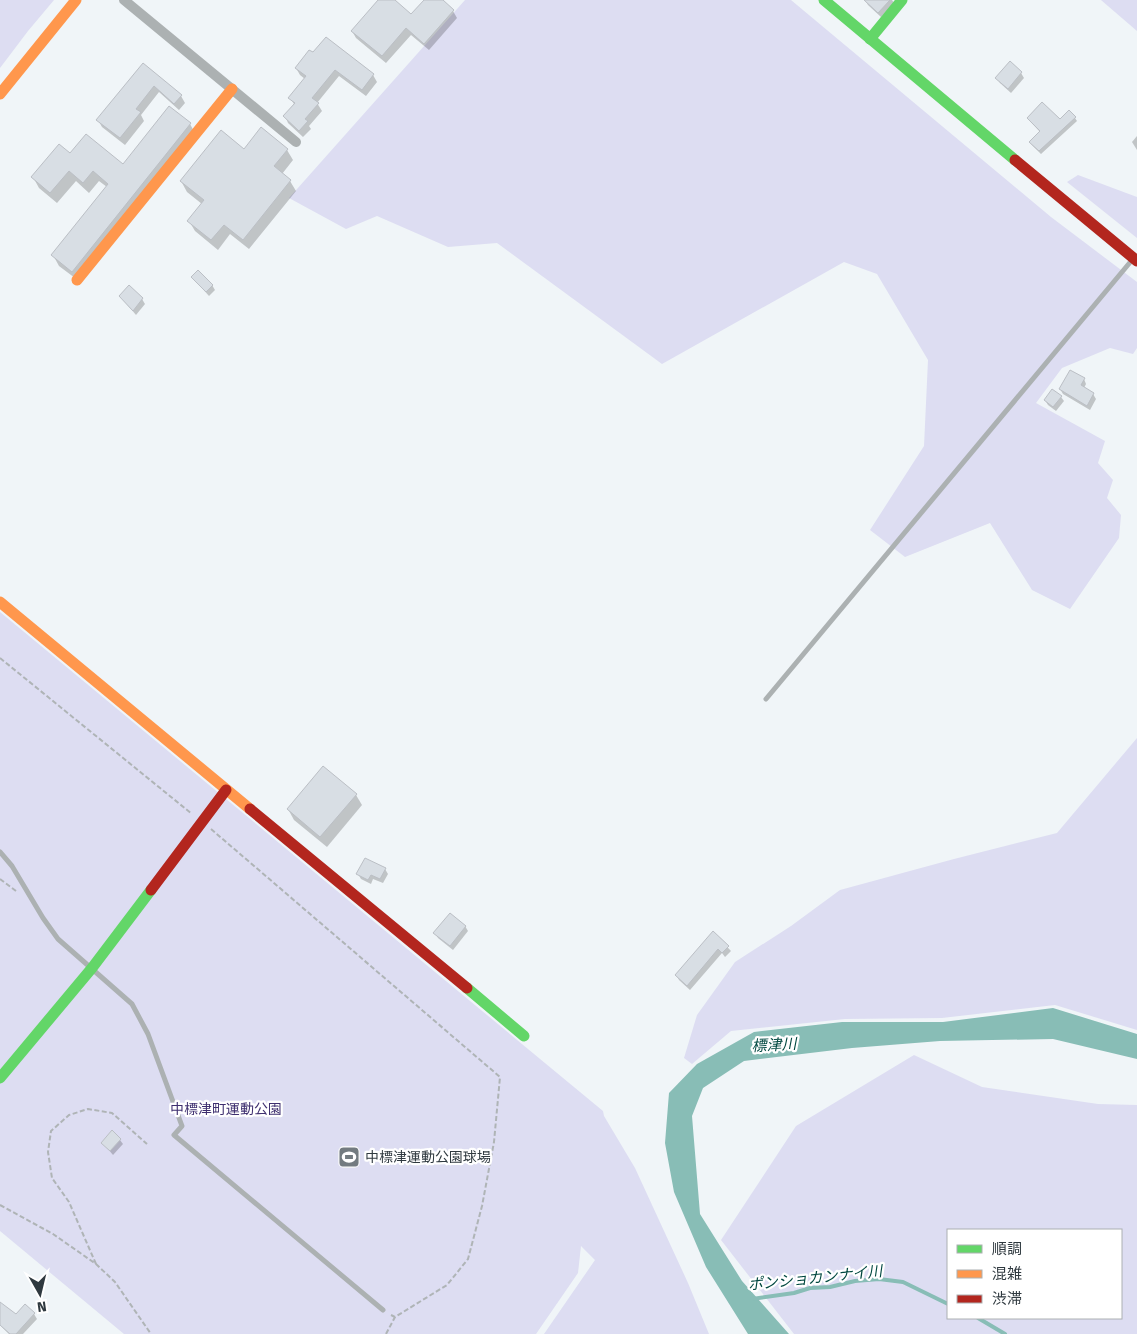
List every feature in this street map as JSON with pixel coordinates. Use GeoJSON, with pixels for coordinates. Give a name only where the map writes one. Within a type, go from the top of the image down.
{"type":"FeatureCollection","features":[{"type":"Feature","properties":{"kind":"street"},"geometry":{"type":"LineString","coordinates":[[0,94],[76,0]]}},
{"type":"Feature","properties":{"kind":"street"},"geometry":{"type":"LineString","coordinates":[[124,0],[296,142]]}},
{"type":"Feature","properties":{"kind":"street"},"geometry":{"type":"LineString","coordinates":[[824,0],[1135,260]]}},
{"type":"Feature","properties":{"kind":"street"},"geometry":{"type":"LineString","coordinates":[[870,39],[902,0]]}},
{"type":"Feature","properties":{"kind":"street"},"geometry":{"type":"LineString","coordinates":[[77,280],[232,89]]}},
{"type":"Feature","properties":{"kind":"street"},"geometry":{"type":"LineString","coordinates":[[0,602],[524,1036]]}},
{"type":"Feature","properties":{"kind":"street"},"geometry":{"type":"LineString","coordinates":[[0,1078],[92,968],[226,790]]}},
{"type":"Feature","properties":{"kind":"lane"},"geometry":{"type":"LineString","coordinates":[[766,699],[1135,260]]}},
{"type":"Feature","properties":{"kind":"lane"},"geometry":{"type":"LineString","coordinates":[[0,852],[12,866],[58,939],[132,1004],[148,1034],[182,1126],[174,1135],[383,1310]]}},
{"type":"Feature","properties":{"kind":"path"},"geometry":{"type":"LineString","coordinates":[[0,658],[202,822],[500,1078],[494,1142],[482,1206],[468,1259],[447,1285],[395,1318],[386,1334]]}},
{"type":"Feature","properties":{"kind":"path"},"geometry":{"type":"LineString","coordinates":[[96,1264],[69,1202],[52,1178],[48,1152],[50,1131],[69,1115],[88,1109],[112,1113],[147,1144]]}},
{"type":"Feature","properties":{"kind":"path"},"geometry":{"type":"LineString","coordinates":[[0,1205],[53,1234],[96,1264],[115,1282],[151,1334]]}},
{"type":"Feature","properties":{"kind":"path"},"geometry":{"type":"LineString","coordinates":[[383,1310],[395,1318]]}},
{"type":"Feature","properties":{"kind":"green space"},"geometry":{"type":"Polygon","coordinates":[[[0,0],[54,0],[0,68],[0,0]]]}},
{"type":"Feature","properties":{"kind":"green space"},"geometry":{"type":"Polygon","coordinates":[[[465,0],[791,0],[1051,217],[1137,282],[1137,348],[1133,354],[1110,348],[1062,368],[1036,403],[1105,441],[1098,463],[1113,480],[1107,498],[1121,515],[1119,538],[1070,609],[1032,590],[990,523],[905,557],[870,530],[924,446],[928,360],[877,274],[844,262],[662,364],[497,243],[448,247],[377,216],[346,229],[289,198],[465,0]]]}},
{"type":"Feature","properties":{"kind":"green space"},"geometry":{"type":"Polygon","coordinates":[[[1101,0],[1137,0],[1137,31],[1101,0]]]}},
{"type":"Feature","properties":{"kind":"green space"},"geometry":{"type":"Polygon","coordinates":[[[1078,175],[1137,197],[1137,238],[1067,182],[1078,175]]]}},
{"type":"Feature","properties":{"kind":"green space","name":"中標津町運動公園"},"geometry":{"type":"Polygon","coordinates":[[[0,612],[603,1111],[604,1116],[635,1168],[688,1283],[709,1334],[544,1334],[595,1260],[581,1246],[578,1273],[536,1334],[124,1334],[0,1231],[0,612]]]}},
{"type":"Feature","properties":{"kind":"green space"},"geometry":{"type":"Polygon","coordinates":[[[1137,738],[1137,1030],[1055,1005],[942,1018],[845,1019],[731,1031],[692,1064],[684,1058],[697,1015],[735,962],[791,926],[840,890],[1057,833],[1137,738]]]}},
{"type":"Feature","properties":{"kind":"green space"},"geometry":{"type":"Polygon","coordinates":[[[914,1055],[982,1087],[1098,1104],[1137,1105],[1137,1334],[794,1334],[721,1240],[796,1126],[914,1055]]]}},
{"type":"Feature","properties":{"kind":"water","name":"標津川"},"geometry":{"type":"Polygon","coordinates":[[[1053,1008],[1137,1034],[1137,1059],[1053,1039],[940,1041],[852,1048],[744,1061],[703,1088],[692,1116],[700,1214],[742,1281],[789,1334],[748,1334],[706,1267],[674,1192],[665,1143],[669,1093],[697,1064],[754,1032],[842,1022],[943,1022],[1053,1008]]]}},
{"type":"Feature","properties":{"kind":"building"},"geometry":{"type":"Polygon","coordinates":[[[378,0],[395,0],[411,14],[424,0],[443,0],[454,10],[424,44],[406,28],[382,56],[351,31],[378,0]]]}},
{"type":"Feature","properties":{"kind":"building"},"geometry":{"type":"Polygon","coordinates":[[[864,0],[890,0],[878,13],[864,0]]]}},
{"type":"Feature","properties":{"kind":"building"},"geometry":{"type":"Polygon","coordinates":[[[326,37],[374,74],[362,90],[335,70],[312,98],[319,103],[305,119],[308,121],[299,131],[283,116],[295,103],[288,98],[306,76],[295,68],[309,50],[313,52],[326,37]]]}},
{"type":"Feature","properties":{"kind":"building"},"geometry":{"type":"Polygon","coordinates":[[[1010,61],[1022,72],[1008,89],[995,78],[1010,61]]]}},
{"type":"Feature","properties":{"kind":"building"},"geometry":{"type":"Polygon","coordinates":[[[143,63],[182,95],[174,104],[154,86],[136,109],[141,112],[120,138],[96,120],[143,63]]]}},
{"type":"Feature","properties":{"kind":"building"},"geometry":{"type":"Polygon","coordinates":[[[1042,102],[1060,119],[1069,110],[1076,117],[1039,151],[1029,142],[1040,131],[1027,118],[1042,102]]]}},
{"type":"Feature","properties":{"kind":"building"},"geometry":{"type":"Polygon","coordinates":[[[169,106],[191,123],[72,272],[51,255],[108,184],[93,171],[83,183],[69,171],[50,193],[31,177],[59,144],[70,153],[86,134],[123,164],[169,106]]]}},
{"type":"Feature","properties":{"kind":"building"},"geometry":{"type":"Polygon","coordinates":[[[261,127],[288,149],[274,166],[291,180],[243,240],[224,225],[211,240],[187,221],[204,200],[180,181],[221,130],[244,149],[261,127]]]}},
{"type":"Feature","properties":{"kind":"building"},"geometry":{"type":"Polygon","coordinates":[[[198,270],[213,285],[206,292],[191,277],[198,270]]]}},
{"type":"Feature","properties":{"kind":"building"},"geometry":{"type":"Polygon","coordinates":[[[129,285],[143,298],[133,311],[119,296],[129,285]]]}},
{"type":"Feature","properties":{"kind":"building"},"geometry":{"type":"Polygon","coordinates":[[[1070,370],[1085,378],[1081,385],[1094,393],[1087,406],[1059,389],[1070,370]]]}},
{"type":"Feature","properties":{"kind":"building"},"geometry":{"type":"Polygon","coordinates":[[[1052,389],[1062,396],[1053,407],[1044,400],[1052,389]]]}},
{"type":"Feature","properties":{"kind":"building"},"geometry":{"type":"Polygon","coordinates":[[[323,766],[357,794],[320,837],[287,809],[323,766]]]}},
{"type":"Feature","properties":{"kind":"building"},"geometry":{"type":"Polygon","coordinates":[[[365,858],[386,868],[380,879],[371,875],[368,880],[356,874],[365,858]]]}},
{"type":"Feature","properties":{"kind":"building"},"geometry":{"type":"Polygon","coordinates":[[[450,913],[466,926],[450,946],[433,933],[450,913]]]}},
{"type":"Feature","properties":{"kind":"building"},"geometry":{"type":"Polygon","coordinates":[[[713,931],[729,946],[722,953],[718,949],[687,986],[675,975],[713,931]]]}},
{"type":"Feature","properties":{"kind":"building"},"geometry":{"type":"Polygon","coordinates":[[[112,1130],[121,1139],[110,1151],[101,1143],[112,1130]]]}},
{"type":"Feature","properties":{"kind":"building"},"geometry":{"type":"Polygon","coordinates":[[[0,1302],[16,1314],[25,1304],[35,1313],[16,1334],[10,1334],[0,1325],[0,1302]]]}},
{"type":"Feature","properties":{"kind":"waterway","name":"ポンショカンナイ川"},"geometry":{"type":"LineString","coordinates":[[752,1299],[794,1293],[810,1288],[830,1287],[855,1281],[879,1279],[903,1282],[947,1304]]}},
{"type":"Feature","properties":{"kind":"waterway","name":"ポンショカンナイ川"},"geometry":{"type":"LineString","coordinates":[[980,1319],[1005,1334]]}},
{"type":"Feature","properties":{"kind":"traffic: fast"},"geometry":{"type":"LineString","coordinates":[[824,0],[1015,160]]}},
{"type":"Feature","properties":{"kind":"traffic: fast"},"geometry":{"type":"LineString","coordinates":[[870,39],[902,0]]}},
{"type":"Feature","properties":{"kind":"traffic: fast"},"geometry":{"type":"LineString","coordinates":[[0,1078],[92,968],[151,890]]}},
{"type":"Feature","properties":{"kind":"traffic: fast"},"geometry":{"type":"LineString","coordinates":[[467,988],[524,1036]]}},
{"type":"Feature","properties":{"kind":"traffic: slow"},"geometry":{"type":"LineString","coordinates":[[0,94],[76,0]]}},
{"type":"Feature","properties":{"kind":"traffic: slow"},"geometry":{"type":"LineString","coordinates":[[77,280],[232,89]]}},
{"type":"Feature","properties":{"kind":"traffic: slow"},"geometry":{"type":"LineString","coordinates":[[0,602],[250,809]]}},
{"type":"Feature","properties":{"kind":"traffic: jam"},"geometry":{"type":"LineString","coordinates":[[1015,160],[1137,261]]}},
{"type":"Feature","properties":{"kind":"traffic: jam"},"geometry":{"type":"LineString","coordinates":[[151,890],[226,790]]}},
{"type":"Feature","properties":{"kind":"traffic: jam"},"geometry":{"type":"LineString","coordinates":[[250,809],[467,988]]}},
{"type":"Feature","properties":{"kind":"place","name":"中標津運動公園球場"},"geometry":{"type":"Point","coordinates":[349,1157]}}]}
